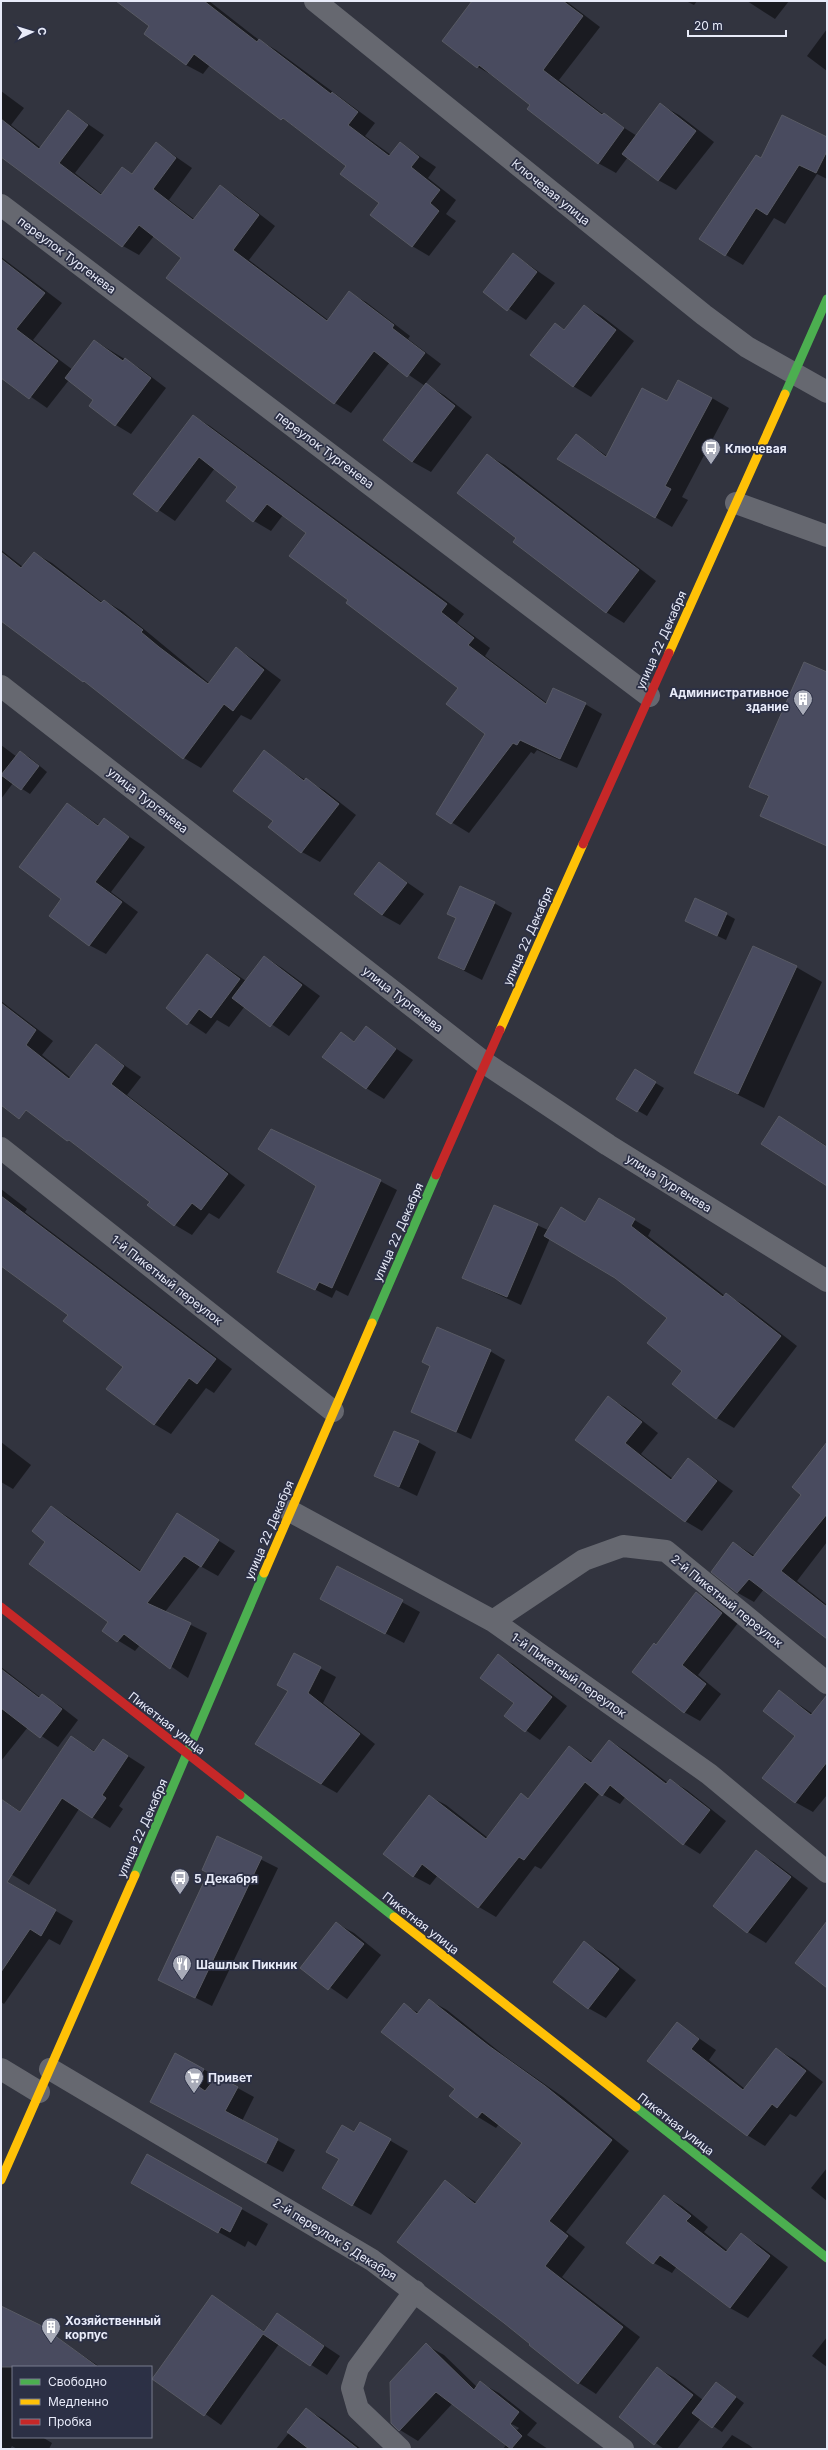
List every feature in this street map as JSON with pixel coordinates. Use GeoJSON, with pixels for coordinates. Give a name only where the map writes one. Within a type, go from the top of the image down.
{"type":"FeatureCollection","features":[{"type":"Feature","properties":{"kind":"main road","name":"улица 22 Декабря"},"geometry":{"type":"LineString","coordinates":[[1,2180],[188,1754],[290,1511],[485,1063],[827,299]]}},
{"type":"Feature","properties":{"kind":"main road","name":"Пикетная улица"},"geometry":{"type":"LineString","coordinates":[[1,1608],[827,2258]]}},
{"type":"Feature","properties":{"kind":"street","name":"Ключевая улица"},"geometry":{"type":"LineString","coordinates":[[315,1],[704,315],[747,347],[827,392]]}},
{"type":"Feature","properties":{"kind":"street","name":"переулок Тургенева"},"geometry":{"type":"LineString","coordinates":[[1,205],[649,696]]}},
{"type":"Feature","properties":{"kind":"street"},"geometry":{"type":"LineString","coordinates":[[736,503],[827,536]]}},
{"type":"Feature","properties":{"kind":"street","name":"улица Тургенева"},"geometry":{"type":"LineString","coordinates":[[1,686],[485,1063],[614,1149],[827,1282]]}},
{"type":"Feature","properties":{"kind":"street","name":"1-й Пикетный переулок"},"geometry":{"type":"LineString","coordinates":[[1,1148],[333,1411]]}},
{"type":"Feature","properties":{"kind":"street","name":"1-й Пикетный переулок"},"geometry":{"type":"LineString","coordinates":[[290,1511],[493,1621],[709,1774],[827,1872]]}},
{"type":"Feature","properties":{"kind":"street","name":"2-й Пикетный переулок"},"geometry":{"type":"LineString","coordinates":[[493,1621],[584,1560],[622,1546],[666,1551],[827,1683]]}},
{"type":"Feature","properties":{"kind":"street"},"geometry":{"type":"LineString","coordinates":[[1,2069],[39,2092]]}},
{"type":"Feature","properties":{"kind":"street","name":"2-й переулок 5 Декабря"},"geometry":{"type":"LineString","coordinates":[[50,2069],[372,2260],[624,2449]]}},
{"type":"Feature","properties":{"kind":"street"},"geometry":{"type":"LineString","coordinates":[[400,2449],[358,2409],[352,2388],[358,2368],[415,2291]]}},
{"type":"Feature","properties":{"kind":"building"},"geometry":{"type":"Polygon","coordinates":[[[116,1],[204,1],[257,42],[259,39],[331,94],[332,92],[358,112],[348,125],[389,156],[400,142],[419,157],[411,167],[440,190],[430,203],[439,211],[412,247],[370,215],[379,203],[340,174],[346,166],[283,118],[281,120],[194,54],[186,65],[144,34],[149,26],[116,1]]]}},
{"type":"Feature","properties":{"kind":"building"},"geometry":{"type":"Polygon","coordinates":[[[472,1],[563,1],[583,16],[543,70],[602,115],[604,113],[624,128],[598,164],[527,109],[530,105],[479,65],[477,68],[442,41],[472,1]]]}},
{"type":"Feature","properties":{"kind":"building"},"geometry":{"type":"Polygon","coordinates":[[[660,103],[696,131],[658,181],[622,154],[660,103]]]}},
{"type":"Feature","properties":{"kind":"building"},"geometry":{"type":"Polygon","coordinates":[[[68,110],[88,125],[59,163],[101,195],[122,167],[132,174],[156,142],[176,158],[153,189],[193,220],[220,185],[259,215],[233,250],[327,321],[349,291],[394,325],[392,328],[425,353],[407,377],[374,351],[334,404],[166,278],[181,258],[139,225],[122,247],[1,157],[1,119],[39,149],[68,110]]]}},
{"type":"Feature","properties":{"kind":"building"},"geometry":{"type":"Polygon","coordinates":[[[782,115],[827,137],[827,151],[816,173],[799,165],[767,215],[756,208],[725,256],[699,239],[756,155],[761,158],[782,115]]]}},
{"type":"Feature","properties":{"kind":"building"},"geometry":{"type":"Polygon","coordinates":[[[513,253],[537,272],[507,311],[483,292],[513,253]]]}},
{"type":"Feature","properties":{"kind":"building"},"geometry":{"type":"Polygon","coordinates":[[[1,259],[45,293],[16,329],[58,361],[29,399],[1,378],[1,259]]]}},
{"type":"Feature","properties":{"kind":"building"},"geometry":{"type":"Polygon","coordinates":[[[584,305],[616,330],[573,387],[530,355],[555,323],[564,330],[584,305]]]}},
{"type":"Feature","properties":{"kind":"building"},"geometry":{"type":"Polygon","coordinates":[[[94,340],[123,361],[125,358],[151,378],[115,426],[89,406],[93,400],[65,378],[94,340]]]}},
{"type":"Feature","properties":{"kind":"building"},"geometry":{"type":"Polygon","coordinates":[[[678,380],[712,398],[665,486],[671,489],[655,518],[557,459],[576,434],[606,457],[642,388],[667,401],[678,380]]]}},
{"type":"Feature","properties":{"kind":"building"},"geometry":{"type":"Polygon","coordinates":[[[426,383],[455,406],[412,462],[383,440],[426,383]]]}},
{"type":"Feature","properties":{"kind":"building"},"geometry":{"type":"Polygon","coordinates":[[[193,415],[447,604],[441,612],[474,638],[468,645],[546,704],[553,688],[586,703],[560,759],[520,740],[517,745],[513,743],[451,824],[436,814],[485,734],[446,704],[458,688],[346,603],[348,600],[289,556],[306,533],[267,504],[253,522],[226,501],[237,487],[199,457],[157,512],[133,494],[193,415]]]}},
{"type":"Feature","properties":{"kind":"building"},"geometry":{"type":"Polygon","coordinates":[[[487,454],[639,570],[606,613],[513,542],[516,538],[457,493],[487,454]]]}},
{"type":"Feature","properties":{"kind":"building"},"geometry":{"type":"Polygon","coordinates":[[[1,552],[21,568],[34,552],[101,603],[104,600],[143,630],[141,632],[159,647],[208,684],[236,647],[264,670],[233,711],[224,704],[183,759],[84,681],[83,682],[1,621],[1,552]]]}},
{"type":"Feature","properties":{"kind":"building"},"geometry":{"type":"Polygon","coordinates":[[[804,662],[827,672],[827,846],[760,816],[769,796],[749,787],[804,662]]]}},
{"type":"Feature","properties":{"kind":"building"},"geometry":{"type":"Polygon","coordinates":[[[264,750],[304,781],[306,778],[339,804],[301,853],[268,827],[273,821],[233,791],[264,750]]]}},
{"type":"Feature","properties":{"kind":"building"},"geometry":{"type":"Polygon","coordinates":[[[20,751],[39,766],[21,790],[1,775],[20,751]]]}},
{"type":"Feature","properties":{"kind":"building"},"geometry":{"type":"Polygon","coordinates":[[[67,803],[98,826],[104,818],[129,837],[95,882],[122,902],[89,946],[49,916],[61,899],[19,867],[67,803]]]}},
{"type":"Feature","properties":{"kind":"building"},"geometry":{"type":"Polygon","coordinates":[[[379,862],[407,883],[382,915],[354,894],[379,862]]]}},
{"type":"Feature","properties":{"kind":"building"},"geometry":{"type":"Polygon","coordinates":[[[460,886],[495,902],[464,970],[438,958],[456,918],[447,914],[460,886]]]}},
{"type":"Feature","properties":{"kind":"building"},"geometry":{"type":"Polygon","coordinates":[[[695,898],[727,913],[717,936],[685,921],[695,898]]]}},
{"type":"Feature","properties":{"kind":"building"},"geometry":{"type":"Polygon","coordinates":[[[753,946],[797,966],[738,1094],[694,1073],[753,946]]]}},
{"type":"Feature","properties":{"kind":"building"},"geometry":{"type":"Polygon","coordinates":[[[207,954],[240,979],[211,1018],[199,1009],[187,1025],[166,1008],[207,954]]]}},
{"type":"Feature","properties":{"kind":"building"},"geometry":{"type":"Polygon","coordinates":[[[264,956],[302,985],[270,1027],[232,998],[264,956]]]}},
{"type":"Feature","properties":{"kind":"building"},"geometry":{"type":"Polygon","coordinates":[[[1,1003],[36,1030],[26,1045],[69,1079],[96,1044],[124,1066],[111,1084],[228,1174],[201,1210],[192,1203],[174,1226],[147,1205],[150,1202],[69,1140],[67,1141],[26,1110],[19,1119],[1,1105],[1,1003]]]}},
{"type":"Feature","properties":{"kind":"building"},"geometry":{"type":"Polygon","coordinates":[[[366,1026],[396,1049],[366,1089],[322,1057],[341,1032],[354,1042],[366,1026]]]}},
{"type":"Feature","properties":{"kind":"building"},"geometry":{"type":"Polygon","coordinates":[[[635,1069],[656,1082],[637,1112],[616,1099],[635,1069]]]}},
{"type":"Feature","properties":{"kind":"building"},"geometry":{"type":"Polygon","coordinates":[[[779,1116],[827,1147],[827,1186],[761,1144],[779,1116]]]}},
{"type":"Feature","properties":{"kind":"building"},"geometry":{"type":"Polygon","coordinates":[[[271,1129],[381,1180],[332,1288],[319,1282],[315,1290],[277,1272],[316,1186],[258,1149],[271,1129]]]}},
{"type":"Feature","properties":{"kind":"building"},"geometry":{"type":"Polygon","coordinates":[[[1,1196],[216,1359],[197,1384],[189,1378],[154,1425],[106,1389],[123,1367],[63,1321],[68,1315],[1,1266],[1,1196]]]}},
{"type":"Feature","properties":{"kind":"building"},"geometry":{"type":"Polygon","coordinates":[[[599,1198],[635,1219],[631,1226],[723,1297],[726,1293],[781,1336],[716,1419],[672,1384],[682,1371],[647,1343],[667,1318],[615,1278],[544,1236],[561,1207],[585,1222],[599,1198]]]}},
{"type":"Feature","properties":{"kind":"building"},"geometry":{"type":"Polygon","coordinates":[[[494,1205],[538,1224],[507,1297],[462,1278],[494,1205]]]}},
{"type":"Feature","properties":{"kind":"building"},"geometry":{"type":"Polygon","coordinates":[[[437,1327],[491,1350],[456,1432],[411,1412],[430,1366],[422,1362],[437,1327]]]}},
{"type":"Feature","properties":{"kind":"building"},"geometry":{"type":"Polygon","coordinates":[[[608,1396],[642,1422],[625,1443],[671,1480],[688,1458],[717,1481],[685,1522],[575,1440],[608,1396]]]}},
{"type":"Feature","properties":{"kind":"building"},"geometry":{"type":"Polygon","coordinates":[[[394,1431],[419,1441],[399,1487],[374,1476],[394,1431]]]}},
{"type":"Feature","properties":{"kind":"building"},"geometry":{"type":"Polygon","coordinates":[[[827,1442],[827,1514],[781,1571],[827,1607],[827,1639],[749,1579],[737,1593],[711,1572],[733,1542],[753,1557],[801,1495],[792,1487],[827,1442]]]}},
{"type":"Feature","properties":{"kind":"building"},"geometry":{"type":"Polygon","coordinates":[[[51,1506],[140,1572],[177,1513],[219,1540],[201,1567],[184,1556],[147,1603],[191,1623],[170,1669],[124,1634],[117,1642],[102,1631],[108,1622],[29,1564],[45,1542],[32,1531],[51,1506]]]}},
{"type":"Feature","properties":{"kind":"building"},"geometry":{"type":"Polygon","coordinates":[[[337,1566],[403,1600],[385,1634],[320,1599],[337,1566]]]}},
{"type":"Feature","properties":{"kind":"building"},"geometry":{"type":"Polygon","coordinates":[[[696,1592],[722,1613],[682,1665],[706,1684],[684,1713],[632,1672],[654,1643],[656,1645],[696,1592]]]}},
{"type":"Feature","properties":{"kind":"building"},"geometry":{"type":"Polygon","coordinates":[[[294,1653],[321,1667],[308,1693],[360,1734],[321,1784],[255,1744],[288,1691],[277,1685],[294,1653]]]}},
{"type":"Feature","properties":{"kind":"building"},"geometry":{"type":"Polygon","coordinates":[[[498,1654],[552,1697],[525,1732],[504,1716],[514,1703],[480,1678],[498,1654]]]}},
{"type":"Feature","properties":{"kind":"building"},"geometry":{"type":"Polygon","coordinates":[[[1,1669],[39,1698],[42,1694],[62,1709],[40,1738],[1,1708],[1,1669]]]}},
{"type":"Feature","properties":{"kind":"building"},"geometry":{"type":"Polygon","coordinates":[[[779,1690],[811,1715],[827,1695],[827,1762],[795,1803],[762,1778],[795,1736],[763,1711],[779,1690]]]}},
{"type":"Feature","properties":{"kind":"building"},"geometry":{"type":"Polygon","coordinates":[[[71,1736],[94,1752],[103,1739],[128,1756],[102,1795],[106,1798],[92,1818],[62,1798],[7,1882],[56,1910],[41,1936],[30,1929],[1,1972],[1,1799],[20,1812],[71,1736]]]}},
{"type":"Feature","properties":{"kind":"building"},"geometry":{"type":"Polygon","coordinates":[[[609,1740],[666,1784],[670,1779],[710,1810],[683,1845],[610,1785],[602,1796],[585,1782],[524,1860],[519,1857],[478,1908],[422,1864],[413,1877],[383,1854],[429,1795],[486,1839],[521,1793],[528,1799],[569,1746],[591,1763],[609,1740]]]}},
{"type":"Feature","properties":{"kind":"building"},"geometry":{"type":"Polygon","coordinates":[[[217,1836],[262,1857],[195,1998],[158,1980],[208,1873],[202,1870],[217,1836]]]}},
{"type":"Feature","properties":{"kind":"building"},"geometry":{"type":"Polygon","coordinates":[[[756,1850],[791,1877],[747,1933],[713,1906],[756,1850]]]}},
{"type":"Feature","properties":{"kind":"building"},"geometry":{"type":"Polygon","coordinates":[[[827,1921],[827,1988],[795,1963],[827,1921]]]}},
{"type":"Feature","properties":{"kind":"building"},"geometry":{"type":"Polygon","coordinates":[[[336,1922],[364,1944],[328,1990],[300,1968],[336,1922]]]}},
{"type":"Feature","properties":{"kind":"building"},"geometry":{"type":"Polygon","coordinates":[[[584,1941],[619,1969],[588,2009],[553,1982],[584,1941]]]}},
{"type":"Feature","properties":{"kind":"building"},"geometry":{"type":"Polygon","coordinates":[[[429,1999],[489,2046],[545,2086],[612,2140],[549,2221],[568,2236],[545,2266],[623,2327],[578,2384],[504,2323],[397,2242],[445,2180],[475,2204],[522,2143],[482,2112],[477,2118],[449,2096],[455,2089],[381,2032],[404,2003],[417,2014],[429,1999]]]}},
{"type":"Feature","properties":{"kind":"building"},"geometry":{"type":"Polygon","coordinates":[[[677,2022],[699,2039],[691,2049],[743,2090],[776,2048],[806,2071],[777,2108],[772,2104],[747,2136],[647,2061],[677,2022]]]}},
{"type":"Feature","properties":{"kind":"building","name":"Привет"},"geometry":{"type":"Polygon","coordinates":[[[175,2053],[204,2069],[196,2085],[205,2091],[217,2076],[238,2087],[225,2111],[278,2139],[266,2163],[150,2102],[175,2053]]]}},
{"type":"Feature","properties":{"kind":"building"},"geometry":{"type":"Polygon","coordinates":[[[360,2122],[391,2139],[352,2206],[322,2188],[339,2159],[326,2152],[342,2125],[354,2132],[360,2122]]]}},
{"type":"Feature","properties":{"kind":"building"},"geometry":{"type":"Polygon","coordinates":[[[147,2154],[242,2208],[230,2232],[221,2227],[218,2233],[131,2183],[147,2154]]]}},
{"type":"Feature","properties":{"kind":"building"},"geometry":{"type":"Polygon","coordinates":[[[664,2195],[691,2216],[686,2221],[726,2252],[741,2233],[770,2256],[730,2308],[660,2255],[653,2264],[626,2243],[664,2195]]]}},
{"type":"Feature","properties":{"kind":"building"},"geometry":{"type":"Polygon","coordinates":[[[212,2295],[264,2332],[277,2313],[324,2346],[310,2366],[263,2334],[204,2416],[152,2379],[212,2295]]]}},
{"type":"Feature","properties":{"kind":"building"},"geometry":{"type":"Polygon","coordinates":[[[1,2306],[40,2325],[97,2366],[12,2366],[1,2367],[1,2306]]]}},
{"type":"Feature","properties":{"kind":"building"},"geometry":{"type":"Polygon","coordinates":[[[426,2343],[474,2390],[480,2381],[519,2412],[510,2424],[522,2436],[511,2449],[436,2392],[399,2431],[391,2423],[390,2382],[426,2343]]]}},
{"type":"Feature","properties":{"kind":"building"},"geometry":{"type":"Polygon","coordinates":[[[657,2367],[693,2395],[654,2445],[619,2417],[657,2367]]]}},
{"type":"Feature","properties":{"kind":"building"},"geometry":{"type":"Polygon","coordinates":[[[716,2382],[736,2397],[712,2428],[692,2413],[716,2382]]]}},
{"type":"Feature","properties":{"kind":"building"},"geometry":{"type":"Polygon","coordinates":[[[306,2408],[358,2449],[309,2449],[287,2432],[306,2408]]]}},
{"type":"Feature","properties":{"kind":"traffic: fast"},"geometry":{"type":"LineString","coordinates":[[785,394],[827,299]]}},
{"type":"Feature","properties":{"kind":"traffic: fast"},"geometry":{"type":"LineString","coordinates":[[372,1323],[436,1175]]}},
{"type":"Feature","properties":{"kind":"traffic: fast"},"geometry":{"type":"LineString","coordinates":[[135,1875],[264,1573]]}},
{"type":"Feature","properties":{"kind":"traffic: fast"},"geometry":{"type":"LineString","coordinates":[[240,1795],[394,1917]]}},
{"type":"Feature","properties":{"kind":"traffic: fast"},"geometry":{"type":"LineString","coordinates":[[636,2107],[827,2258]]}},
{"type":"Feature","properties":{"kind":"traffic: slow"},"geometry":{"type":"LineString","coordinates":[[669,653],[785,394]]}},
{"type":"Feature","properties":{"kind":"traffic: slow"},"geometry":{"type":"LineString","coordinates":[[500,1030],[583,844]]}},
{"type":"Feature","properties":{"kind":"traffic: slow"},"geometry":{"type":"LineString","coordinates":[[264,1573],[372,1323]]}},
{"type":"Feature","properties":{"kind":"traffic: slow"},"geometry":{"type":"LineString","coordinates":[[1,2180],[135,1875]]}},
{"type":"Feature","properties":{"kind":"traffic: slow"},"geometry":{"type":"LineString","coordinates":[[394,1917],[636,2107]]}},
{"type":"Feature","properties":{"kind":"traffic: jam"},"geometry":{"type":"LineString","coordinates":[[583,844],[669,653]]}},
{"type":"Feature","properties":{"kind":"traffic: jam"},"geometry":{"type":"LineString","coordinates":[[436,1175],[500,1030]]}},
{"type":"Feature","properties":{"kind":"traffic: jam"},"geometry":{"type":"LineString","coordinates":[[1,1607],[240,1795]]}},
{"type":"Feature","properties":{"kind":"place","name":"Ключевая"},"geometry":{"type":"Point","coordinates":[711,465]}},
{"type":"Feature","properties":{"kind":"place","name":"Административное здание"},"geometry":{"type":"Point","coordinates":[803,716]}},
{"type":"Feature","properties":{"kind":"place","name":"5 Декабря"},"geometry":{"type":"Point","coordinates":[180,1895]}},
{"type":"Feature","properties":{"kind":"place","name":"Шашлык Пикник"},"geometry":{"type":"Point","coordinates":[182,1981]}},
{"type":"Feature","properties":{"kind":"place","name":"Привет"},"geometry":{"type":"Point","coordinates":[194,2094]}},
{"type":"Feature","properties":{"kind":"place","name":"Хозяйственный корпус"},"geometry":{"type":"Point","coordinates":[51,2344]}}]}
